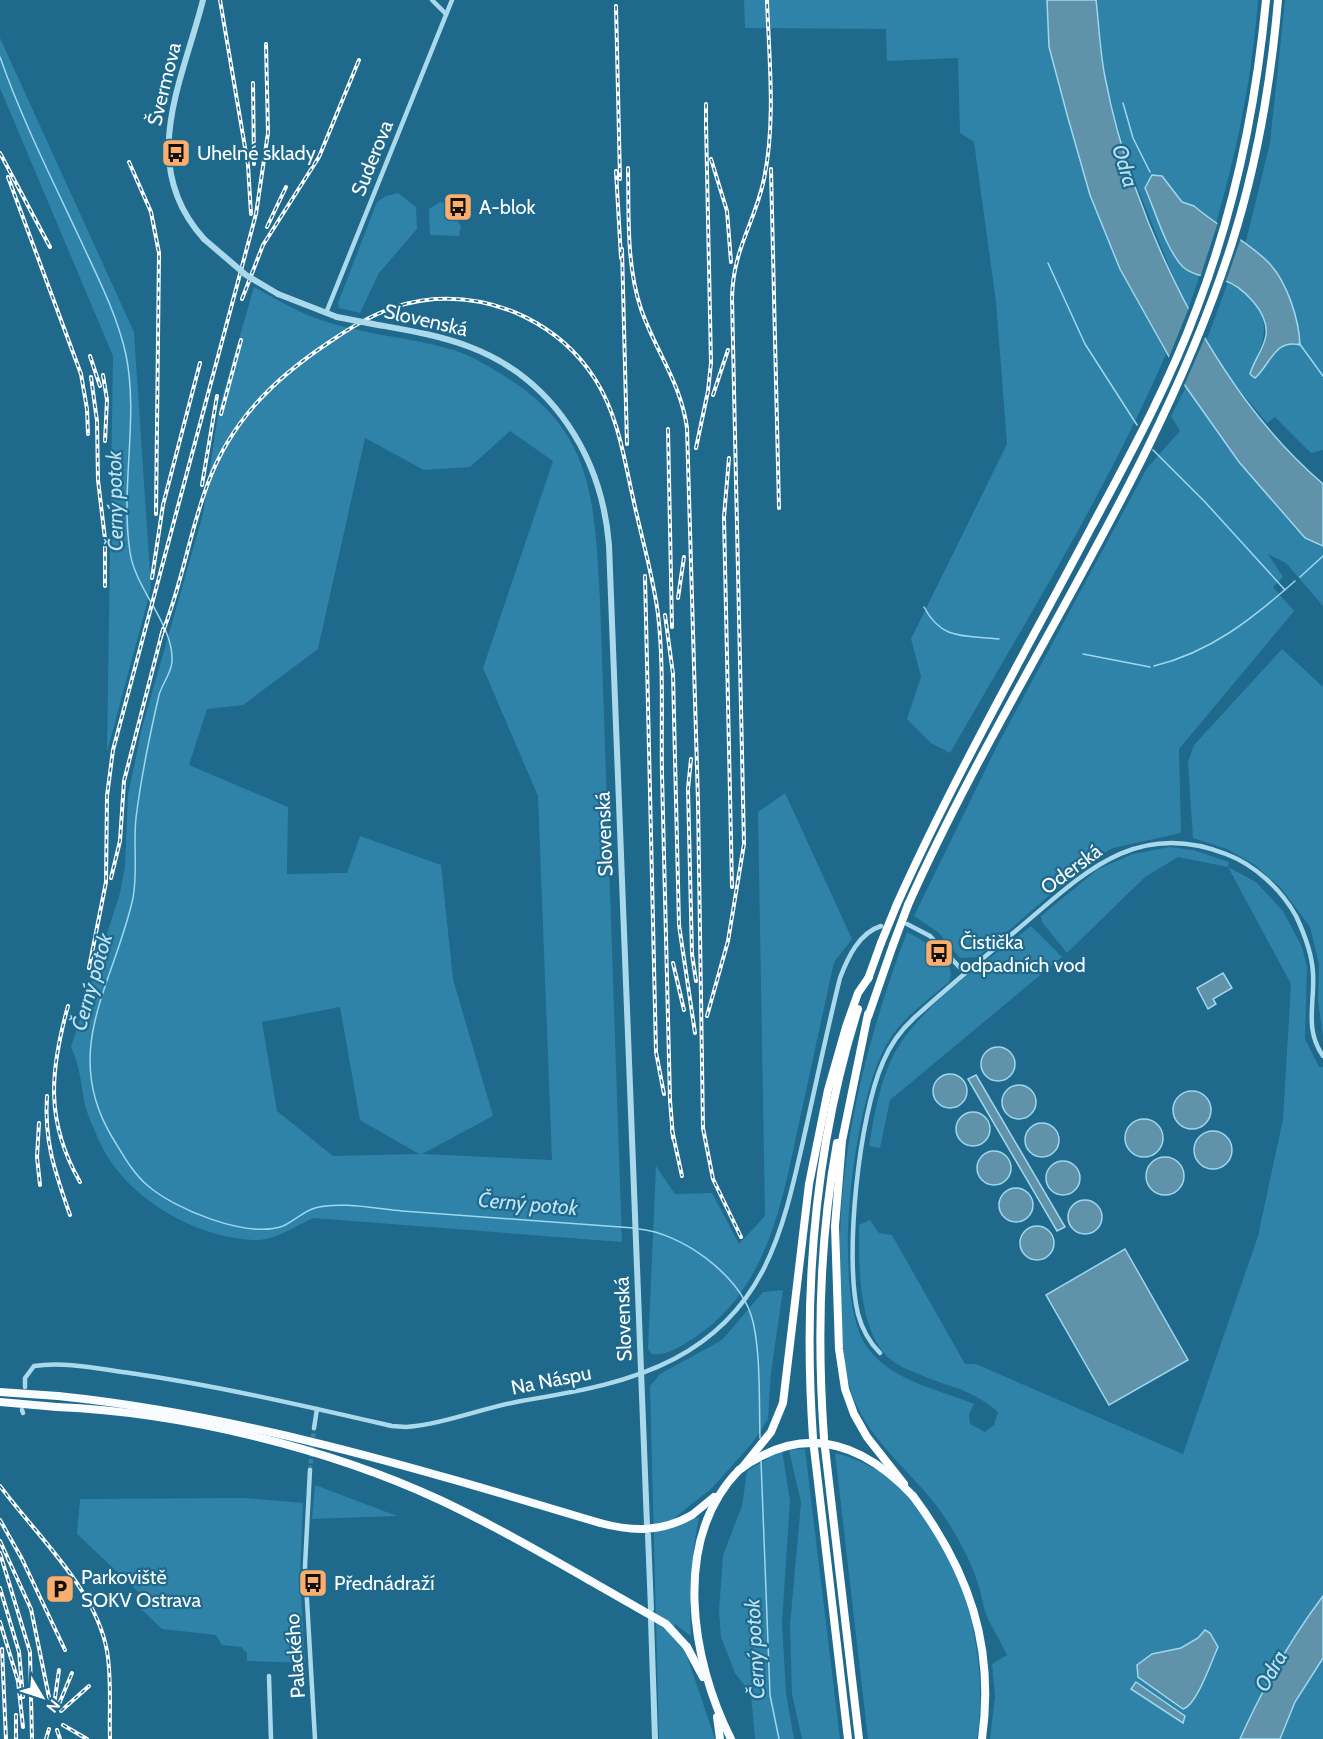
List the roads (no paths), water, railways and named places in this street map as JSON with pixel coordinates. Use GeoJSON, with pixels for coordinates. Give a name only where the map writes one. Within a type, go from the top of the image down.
{"type":"FeatureCollection","features":[{"type":"Feature","properties":{"kind":"highway"},"geometry":{"type":"LineString","coordinates":[[848,1739],[813,1443],[809,1387],[809,1285],[818,1193],[831,1108],[868,976],[880,943],[925,842],[1093,526],[1172,369],[1212,268],[1232,200],[1258,76],[1266,0]]}},
{"type":"Feature","properties":{"kind":"highway"},"geometry":{"type":"LineString","coordinates":[[824,1438],[820,1363],[820,1282],[829,1186],[844,1105],[868,1014],[908,905],[945,828],[1160,421],[1188,357],[1222,270],[1243,202],[1269,78],[1278,0]]}},
{"type":"Feature","properties":{"kind":"highway"},"geometry":{"type":"LineString","coordinates":[[0,1392],[143,1406],[246,1426],[458,1480],[600,1523],[646,1530],[670,1526],[692,1515],[722,1490],[776,1423],[786,1382],[809,1184],[828,1090],[846,1027],[858,993],[868,976]]}},
{"type":"Feature","properties":{"kind":"highway"},"geometry":{"type":"LineString","coordinates":[[868,1014],[842,1141],[835,1226],[839,1338],[845,1389],[860,1426],[913,1496],[953,1556],[974,1611],[985,1678],[982,1739]]}},
{"type":"Feature","properties":{"kind":"highway"},"geometry":{"type":"LineString","coordinates":[[0,1402],[120,1413],[197,1426],[333,1459],[438,1499],[666,1624],[687,1647],[732,1739]]}},
{"type":"Feature","properties":{"kind":"highway"},"geometry":{"type":"LineString","coordinates":[[740,1470],[765,1453],[781,1447],[823,1443],[863,1455],[886,1470],[913,1496]]}},
{"type":"Feature","properties":{"kind":"highway"},"geometry":{"type":"LineString","coordinates":[[825,1448],[859,1739]]}},
{"type":"Feature","properties":{"kind":"highway"},"geometry":{"type":"LineString","coordinates":[[720,1739],[700,1646],[695,1592],[701,1538],[709,1514],[722,1490]]}},
{"type":"Feature","properties":{"kind":"street","name":"Švermova"},"geometry":{"type":"LineString","coordinates":[[203,0],[171,114],[168,153],[174,193],[187,218],[204,239],[246,274],[278,294],[326,313]]}},
{"type":"Feature","properties":{"kind":"street"},"geometry":{"type":"LineString","coordinates":[[432,0],[446,15]]}},
{"type":"Feature","properties":{"kind":"street","name":"Suderova"},"geometry":{"type":"LineString","coordinates":[[326,313],[452,0]]}},
{"type":"Feature","properties":{"kind":"street","name":"Slovenská"},"geometry":{"type":"LineString","coordinates":[[326,313],[454,341],[480,351],[517,372],[543,394],[564,418],[584,450],[598,484],[609,545],[647,1525]]}},
{"type":"Feature","properties":{"kind":"street","name":"Oderská"},"geometry":{"type":"LineString","coordinates":[[965,973],[1100,862],[1145,845],[1187,842],[1228,855],[1250,867],[1277,890],[1292,910],[1311,957],[1313,978],[1311,1027],[1316,1045],[1323,1056]]}},
{"type":"Feature","properties":{"kind":"street"},"geometry":{"type":"LineString","coordinates":[[880,1353],[867,1336],[859,1316],[855,1278],[856,1200],[868,1114],[881,1066],[896,1038],[965,973],[930,936],[907,924]]}},
{"type":"Feature","properties":{"kind":"street","name":"Na Náspu"},"geometry":{"type":"LineString","coordinates":[[24,1387],[25,1378],[34,1366],[58,1365],[178,1380],[392,1426],[417,1426],[516,1402],[589,1389],[642,1373],[693,1347],[731,1315],[753,1288],[773,1253],[783,1225],[843,969],[862,938],[881,926]]}},
{"type":"Feature","properties":{"kind":"street"},"geometry":{"type":"LineString","coordinates":[[314,1428],[317,1409]]}},
{"type":"Feature","properties":{"kind":"street","name":"Palackého"},"geometry":{"type":"LineString","coordinates":[[310,1470],[305,1566],[315,1739]]}},
{"type":"Feature","properties":{"kind":"street"},"geometry":{"type":"LineString","coordinates":[[648,1535],[651,1609]]}},
{"type":"Feature","properties":{"kind":"street"},"geometry":{"type":"LineString","coordinates":[[651,1620],[655,1739]]}},
{"type":"Feature","properties":{"kind":"street"},"geometry":{"type":"LineString","coordinates":[[269,1676],[271,1739]]}},
{"type":"Feature","properties":{"kind":"water","name":"Odra"},"geometry":{"type":"Polygon","coordinates":[[[1047,0],[1096,0],[1103,68],[1118,131],[1135,187],[1157,243],[1183,298],[1213,351],[1246,401],[1283,445],[1323,484],[1323,546],[1305,538],[1239,462],[1186,387],[1120,269],[1090,195],[1068,118],[1049,47],[1047,0]]]}},
{"type":"Feature","properties":{"kind":"water"},"geometry":{"type":"Polygon","coordinates":[[[1152,175],[1162,176],[1182,202],[1194,206],[1252,248],[1269,263],[1281,280],[1294,313],[1300,345],[1285,345],[1279,349],[1255,378],[1250,374],[1266,335],[1266,327],[1259,310],[1246,294],[1231,283],[1192,272],[1177,260],[1166,240],[1145,188],[1152,175]]]}},
{"type":"Feature","properties":{"kind":"water"},"geometry":{"type":"Polygon","coordinates":[[[1223,973],[1232,988],[1213,999],[1216,1004],[1208,1009],[1197,988],[1223,973]]]}},
{"type":"Feature","properties":{"kind":"water"},"geometry":{"type":"Polygon","coordinates":[[[998,1047],[1010,1052],[1015,1064],[1010,1076],[998,1081],[986,1076],[981,1064],[986,1052],[998,1047]]]}},
{"type":"Feature","properties":{"kind":"water"},"geometry":{"type":"Polygon","coordinates":[[[950,1074],[962,1079],[967,1091],[962,1103],[950,1108],[938,1103],[933,1091],[938,1079],[950,1074]]]}},
{"type":"Feature","properties":{"kind":"water"},"geometry":{"type":"Polygon","coordinates":[[[976,1075],[1065,1227],[1057,1231],[968,1079],[976,1075]]]}},
{"type":"Feature","properties":{"kind":"water"},"geometry":{"type":"Polygon","coordinates":[[[1019,1085],[1031,1090],[1036,1102],[1031,1114],[1019,1119],[1007,1114],[1002,1102],[1007,1090],[1019,1085]]]}},
{"type":"Feature","properties":{"kind":"water"},"geometry":{"type":"Polygon","coordinates":[[[1192,1091],[1205,1097],[1211,1110],[1205,1123],[1192,1129],[1179,1123],[1173,1110],[1179,1097],[1192,1091]]]}},
{"type":"Feature","properties":{"kind":"water"},"geometry":{"type":"Polygon","coordinates":[[[973,1112],[985,1117],[990,1129],[985,1141],[973,1146],[961,1141],[956,1129],[961,1117],[973,1112]]]}},
{"type":"Feature","properties":{"kind":"water"},"geometry":{"type":"Polygon","coordinates":[[[1144,1119],[1157,1125],[1163,1138],[1157,1151],[1144,1157],[1131,1151],[1125,1138],[1131,1125],[1144,1119]]]}},
{"type":"Feature","properties":{"kind":"water"},"geometry":{"type":"Polygon","coordinates":[[[1042,1123],[1054,1128],[1059,1140],[1054,1152],[1042,1157],[1030,1152],[1025,1140],[1030,1128],[1042,1123]]]}},
{"type":"Feature","properties":{"kind":"water"},"geometry":{"type":"Polygon","coordinates":[[[1213,1131],[1226,1137],[1232,1150],[1226,1163],[1213,1169],[1200,1163],[1194,1150],[1200,1137],[1213,1131]]]}},
{"type":"Feature","properties":{"kind":"water"},"geometry":{"type":"Polygon","coordinates":[[[994,1151],[1006,1156],[1011,1168],[1006,1180],[994,1185],[982,1180],[977,1168],[982,1156],[994,1151]]]}},
{"type":"Feature","properties":{"kind":"water"},"geometry":{"type":"Polygon","coordinates":[[[1165,1157],[1178,1163],[1184,1176],[1178,1189],[1165,1195],[1152,1189],[1146,1176],[1152,1163],[1165,1157]]]}},
{"type":"Feature","properties":{"kind":"water"},"geometry":{"type":"Polygon","coordinates":[[[1063,1161],[1075,1166],[1080,1178],[1075,1190],[1063,1195],[1051,1190],[1046,1178],[1051,1166],[1063,1161]]]}},
{"type":"Feature","properties":{"kind":"water"},"geometry":{"type":"Polygon","coordinates":[[[1016,1188],[1028,1193],[1033,1205],[1028,1217],[1016,1222],[1004,1217],[999,1205],[1004,1193],[1016,1188]]]}},
{"type":"Feature","properties":{"kind":"water"},"geometry":{"type":"Polygon","coordinates":[[[1085,1200],[1097,1205],[1102,1217],[1097,1229],[1085,1234],[1073,1229],[1068,1217],[1073,1205],[1085,1200]]]}},
{"type":"Feature","properties":{"kind":"water"},"geometry":{"type":"Polygon","coordinates":[[[1037,1226],[1049,1231],[1054,1243],[1049,1255],[1037,1260],[1025,1255],[1020,1243],[1025,1231],[1037,1226]]]}},
{"type":"Feature","properties":{"kind":"water"},"geometry":{"type":"Polygon","coordinates":[[[1125,1249],[1188,1360],[1109,1405],[1046,1295],[1125,1249]]]}},
{"type":"Feature","properties":{"kind":"water"},"geometry":{"type":"Polygon","coordinates":[[[1323,1596],[1323,1658],[1295,1702],[1280,1739],[1240,1739],[1277,1665],[1323,1596]]]}},
{"type":"Feature","properties":{"kind":"water"},"geometry":{"type":"Polygon","coordinates":[[[1205,1630],[1210,1633],[1218,1647],[1198,1692],[1183,1709],[1138,1677],[1137,1665],[1152,1654],[1181,1648],[1198,1638],[1205,1630]]]}},
{"type":"Feature","properties":{"kind":"water"},"geometry":{"type":"Polygon","coordinates":[[[1136,1682],[1185,1716],[1183,1723],[1131,1689],[1136,1682]]]}},
{"type":"Feature","properties":{"kind":"waterway","name":"Černý potok"},"geometry":{"type":"LineString","coordinates":[[0,57],[28,126],[106,296],[122,340],[126,355],[131,404],[127,503],[130,552],[139,580],[161,620],[171,647],[172,665],[159,695],[138,803],[133,898],[125,929],[104,988],[91,1046],[91,1075],[97,1105],[112,1137],[137,1174],[159,1194],[192,1212],[231,1225],[268,1229],[283,1226],[311,1209],[335,1205],[634,1228]]}},
{"type":"Feature","properties":{"kind":"waterway","name":"Odra"},"geometry":{"type":"LineString","coordinates":[[1123,103],[1133,138],[1150,172]]}},
{"type":"Feature","properties":{"kind":"waterway"},"geometry":{"type":"LineString","coordinates":[[1048,263],[1085,344],[1137,425]]}},
{"type":"Feature","properties":{"kind":"waterway"},"geometry":{"type":"LineString","coordinates":[[1299,343],[1323,376]]}},
{"type":"Feature","properties":{"kind":"waterway"},"geometry":{"type":"LineString","coordinates":[[1153,450],[1205,502],[1285,590]]}},
{"type":"Feature","properties":{"kind":"waterway"},"geometry":{"type":"LineString","coordinates":[[1300,577],[1323,556]]}},
{"type":"Feature","properties":{"kind":"waterway"},"geometry":{"type":"LineString","coordinates":[[1154,666],[1175,660],[1212,643],[1247,621],[1295,581]]}},
{"type":"Feature","properties":{"kind":"waterway"},"geometry":{"type":"LineString","coordinates":[[924,607],[938,626],[946,631],[965,636],[999,639]]}},
{"type":"Feature","properties":{"kind":"waterway"},"geometry":{"type":"LineString","coordinates":[[1083,654],[1150,667]]}},
{"type":"Feature","properties":{"kind":"waterway","name":"Černý potok"},"geometry":{"type":"LineString","coordinates":[[639,1229],[672,1238],[706,1258],[734,1285],[744,1300],[751,1315],[756,1342],[760,1438]]}},
{"type":"Feature","properties":{"kind":"waterway","name":"Černý potok"},"geometry":{"type":"LineString","coordinates":[[761,1461],[770,1695],[779,1739]]}},
{"type":"Feature","properties":{"kind":"tunnel"},"geometry":{"type":"LineString","coordinates":[[310,1470],[314,1428]]}},
{"type":"Feature","properties":{"kind":"railway"},"geometry":{"type":"LineString","coordinates":[[220,0],[248,165],[251,214]]}},
{"type":"Feature","properties":{"kind":"railway"},"geometry":{"type":"LineString","coordinates":[[707,1016],[728,941],[744,844],[732,298],[736,264],[760,195],[768,157],[771,90],[767,0]]}},
{"type":"Feature","properties":{"kind":"railway"},"geometry":{"type":"LineString","coordinates":[[616,6],[620,179]]}},
{"type":"Feature","properties":{"kind":"railway"},"geometry":{"type":"LineString","coordinates":[[89,968],[106,882],[107,796],[113,750],[256,214],[268,133],[266,44]]}},
{"type":"Feature","properties":{"kind":"railway"},"geometry":{"type":"LineString","coordinates":[[242,299],[263,245],[319,157],[359,60]]}},
{"type":"Feature","properties":{"kind":"railway"},"geometry":{"type":"LineString","coordinates":[[253,83],[254,164]]}},
{"type":"Feature","properties":{"kind":"railway"},"geometry":{"type":"LineString","coordinates":[[706,104],[706,130]]}},
{"type":"Feature","properties":{"kind":"railway"},"geometry":{"type":"LineString","coordinates":[[696,448],[708,391],[711,363],[706,123]]}},
{"type":"Feature","properties":{"kind":"railway"},"geometry":{"type":"LineString","coordinates":[[0,153],[50,247]]}},
{"type":"Feature","properties":{"kind":"railway"},"geometry":{"type":"LineString","coordinates":[[711,159],[727,211],[731,262]]}},
{"type":"Feature","properties":{"kind":"railway"},"geometry":{"type":"LineString","coordinates":[[129,162],[151,212],[159,253],[156,514]]}},
{"type":"Feature","properties":{"kind":"railway"},"geometry":{"type":"LineString","coordinates":[[628,168],[629,239],[636,292],[647,324],[674,381],[687,428],[698,802],[703,1128],[713,1179],[741,1237]]}},
{"type":"Feature","properties":{"kind":"railway"},"geometry":{"type":"LineString","coordinates":[[771,169],[779,508]]}},
{"type":"Feature","properties":{"kind":"railway"},"geometry":{"type":"LineString","coordinates":[[616,171],[621,258]]}},
{"type":"Feature","properties":{"kind":"railway"},"geometry":{"type":"LineString","coordinates":[[8,177],[81,374],[87,409],[88,434]]}},
{"type":"Feature","properties":{"kind":"railway"},"geometry":{"type":"LineString","coordinates":[[267,227],[286,187]]}},
{"type":"Feature","properties":{"kind":"railway"},"geometry":{"type":"LineString","coordinates":[[622,249],[627,444]]}},
{"type":"Feature","properties":{"kind":"railway"},"geometry":{"type":"LineString","coordinates":[[161,636],[175,598],[201,502],[229,440],[256,403],[308,357],[378,313],[406,304],[435,299],[482,302],[505,309],[546,329],[565,344],[595,379],[615,422],[656,599],[662,674],[662,774],[670,1100],[673,1138]]}},
{"type":"Feature","properties":{"kind":"railway"},"geometry":{"type":"LineString","coordinates":[[221,414],[241,340]]}},
{"type":"Feature","properties":{"kind":"railway"},"geometry":{"type":"LineString","coordinates":[[713,395],[728,350]]}},
{"type":"Feature","properties":{"kind":"railway"},"geometry":{"type":"LineString","coordinates":[[90,356],[100,386]]}},
{"type":"Feature","properties":{"kind":"railway"},"geometry":{"type":"LineString","coordinates":[[152,578],[163,505],[200,363]]}},
{"type":"Feature","properties":{"kind":"railway"},"geometry":{"type":"LineString","coordinates":[[103,375],[107,400],[105,441]]}},
{"type":"Feature","properties":{"kind":"railway"},"geometry":{"type":"LineString","coordinates":[[91,377],[97,421],[98,480],[105,539],[105,586]]}},
{"type":"Feature","properties":{"kind":"railway"},"geometry":{"type":"LineString","coordinates":[[202,485],[217,396]]}},
{"type":"Feature","properties":{"kind":"railway"},"geometry":{"type":"LineString","coordinates":[[668,429],[672,627]]}},
{"type":"Feature","properties":{"kind":"railway"},"geometry":{"type":"LineString","coordinates":[[729,458],[724,517],[732,887]]}},
{"type":"Feature","properties":{"kind":"railway"},"geometry":{"type":"LineString","coordinates":[[678,598],[684,557]]}},
{"type":"Feature","properties":{"kind":"railway"},"geometry":{"type":"LineString","coordinates":[[645,576],[656,1052],[664,1094]]}},
{"type":"Feature","properties":{"kind":"railway"},"geometry":{"type":"LineString","coordinates":[[665,615],[673,674],[679,925],[695,1033]]}},
{"type":"Feature","properties":{"kind":"railway"},"geometry":{"type":"LineString","coordinates":[[111,878],[120,841],[124,781],[163,629]]}},
{"type":"Feature","properties":{"kind":"railway"},"geometry":{"type":"LineString","coordinates":[[691,759],[688,789],[692,954],[696,981]]}},
{"type":"Feature","properties":{"kind":"railway"},"geometry":{"type":"LineString","coordinates":[[673,963],[684,1010]]}},
{"type":"Feature","properties":{"kind":"railway"},"geometry":{"type":"LineString","coordinates":[[68,1006],[57,1052],[54,1096],[61,1138],[80,1182]]}},
{"type":"Feature","properties":{"kind":"railway"},"geometry":{"type":"LineString","coordinates":[[47,1096],[49,1143],[55,1171],[70,1215]]}},
{"type":"Feature","properties":{"kind":"railway"},"geometry":{"type":"LineString","coordinates":[[39,1123],[37,1157],[40,1185]]}},
{"type":"Feature","properties":{"kind":"railway"},"geometry":{"type":"LineString","coordinates":[[672,1130],[682,1176]]}},
{"type":"Feature","properties":{"kind":"railway"},"geometry":{"type":"LineString","coordinates":[[0,1486],[78,1584],[101,1628],[109,1662],[110,1739]]}},
{"type":"Feature","properties":{"kind":"railway"},"geometry":{"type":"LineString","coordinates":[[0,1520],[22,1559],[65,1650]]}},
{"type":"Feature","properties":{"kind":"railway"},"geometry":{"type":"LineString","coordinates":[[0,1541],[31,1609],[51,1707]]}},
{"type":"Feature","properties":{"kind":"railway"},"geometry":{"type":"LineString","coordinates":[[0,1553],[30,1652],[32,1739]]}},
{"type":"Feature","properties":{"kind":"railway"},"geometry":{"type":"LineString","coordinates":[[0,1588],[19,1652],[23,1697]]}},
{"type":"Feature","properties":{"kind":"railway"},"geometry":{"type":"LineString","coordinates":[[0,1622],[18,1681],[23,1727]]}},
{"type":"Feature","properties":{"kind":"railway"},"geometry":{"type":"LineString","coordinates":[[2,1649],[6,1739]]}},
{"type":"Feature","properties":{"kind":"railway"},"geometry":{"type":"LineString","coordinates":[[54,1705],[59,1670]]}},
{"type":"Feature","properties":{"kind":"railway"},"geometry":{"type":"LineString","coordinates":[[59,1704],[72,1673]]}},
{"type":"Feature","properties":{"kind":"railway"},"geometry":{"type":"LineString","coordinates":[[61,1711],[89,1686]]}},
{"type":"Feature","properties":{"kind":"railway"},"geometry":{"type":"LineString","coordinates":[[16,1715],[16,1739]]}},
{"type":"Feature","properties":{"kind":"railway"},"geometry":{"type":"LineString","coordinates":[[63,1725],[87,1739]]}},
{"type":"Feature","properties":{"kind":"railway"},"geometry":{"type":"LineString","coordinates":[[46,1739],[49,1729]]}},
{"type":"Feature","properties":{"kind":"railway"},"geometry":{"type":"LineString","coordinates":[[57,1730],[60,1739]]}},
{"type":"Feature","properties":{"kind":"place","name":"Uhelné sklady"},"geometry":{"type":"Point","coordinates":[176,153]}},
{"type":"Feature","properties":{"kind":"place","name":"A-blok"},"geometry":{"type":"Point","coordinates":[458,207]}},
{"type":"Feature","properties":{"kind":"place","name":"Čistička odpadních vod"},"geometry":{"type":"Point","coordinates":[939,953]}},
{"type":"Feature","properties":{"kind":"place","name":"Přednádraží"},"geometry":{"type":"Point","coordinates":[313,1583]}},
{"type":"Feature","properties":{"kind":"place","name":"Parkoviště SOKV Ostrava"},"geometry":{"type":"Point","coordinates":[60,1589]}}]}
